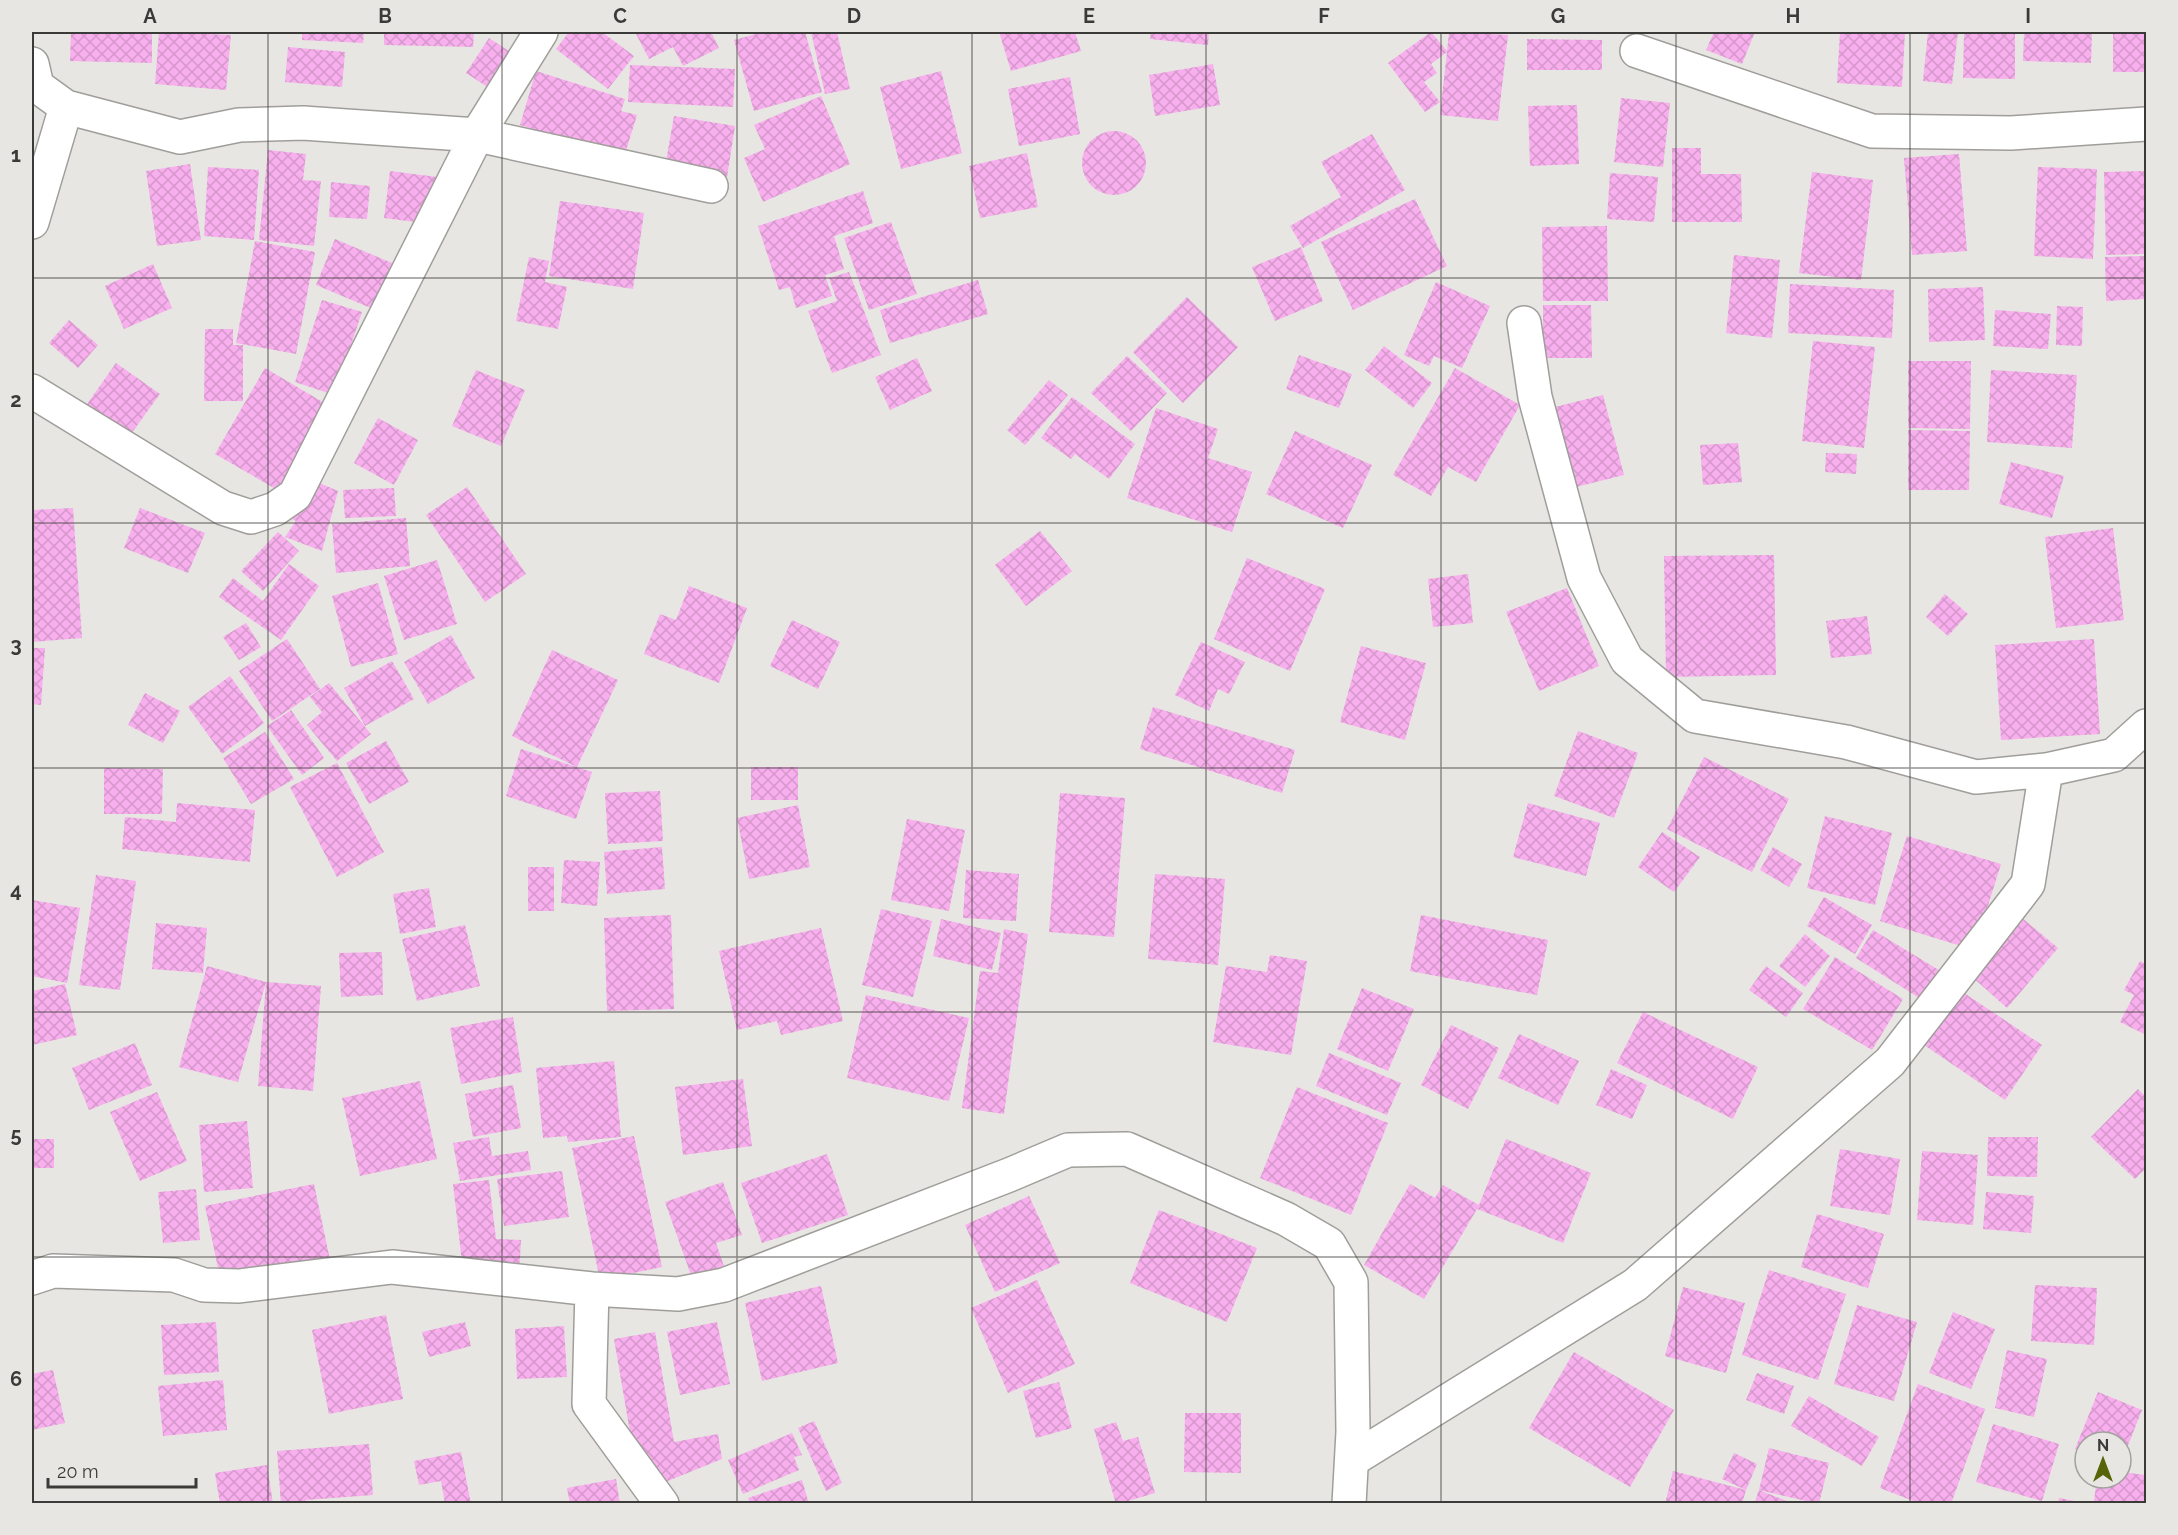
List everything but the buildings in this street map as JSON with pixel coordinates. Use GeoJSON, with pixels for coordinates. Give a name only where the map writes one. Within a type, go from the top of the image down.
{"type":"FeatureCollection","features":[{"type":"Feature","properties":{"kind":"street"},"geometry":{"type":"LineString","coordinates":[[32,391],[223,508],[251,517],[274,509],[295,495],[477,135],[541,32]]}},
{"type":"Feature","properties":{"kind":"street"},"geometry":{"type":"LineString","coordinates":[[1637,51],[1872,131],[2011,133],[2146,124]]}},
{"type":"Feature","properties":{"kind":"street"},"geometry":{"type":"LineString","coordinates":[[33,79],[66,107],[180,137],[239,125],[303,123],[477,135],[711,186]]}},
{"type":"Feature","properties":{"kind":"street"},"geometry":{"type":"LineString","coordinates":[[32,222],[66,107]]}},
{"type":"Feature","properties":{"kind":"street"},"geometry":{"type":"LineString","coordinates":[[1524,323],[1535,397],[1584,578],[1627,660],[1695,716],[1846,742],[1976,777],[2046,770],[2114,755],[2146,726]]}},
{"type":"Feature","properties":{"kind":"street"},"geometry":{"type":"LineString","coordinates":[[1352,1460],[1635,1285],[1890,1062],[2028,884],[2046,770]]}},
{"type":"Feature","properties":{"kind":"street"},"geometry":{"type":"LineString","coordinates":[[32,1278],[52,1270],[174,1275],[204,1285],[239,1286],[392,1267],[592,1290],[678,1294],[724,1285],[1068,1150],[1127,1149],[1286,1219],[1329,1244],[1351,1282],[1353,1432],[1349,1503]]}},
{"type":"Feature","properties":{"kind":"street"},"geometry":{"type":"LineString","coordinates":[[592,1290],[589,1404],[662,1503]]}}]}
